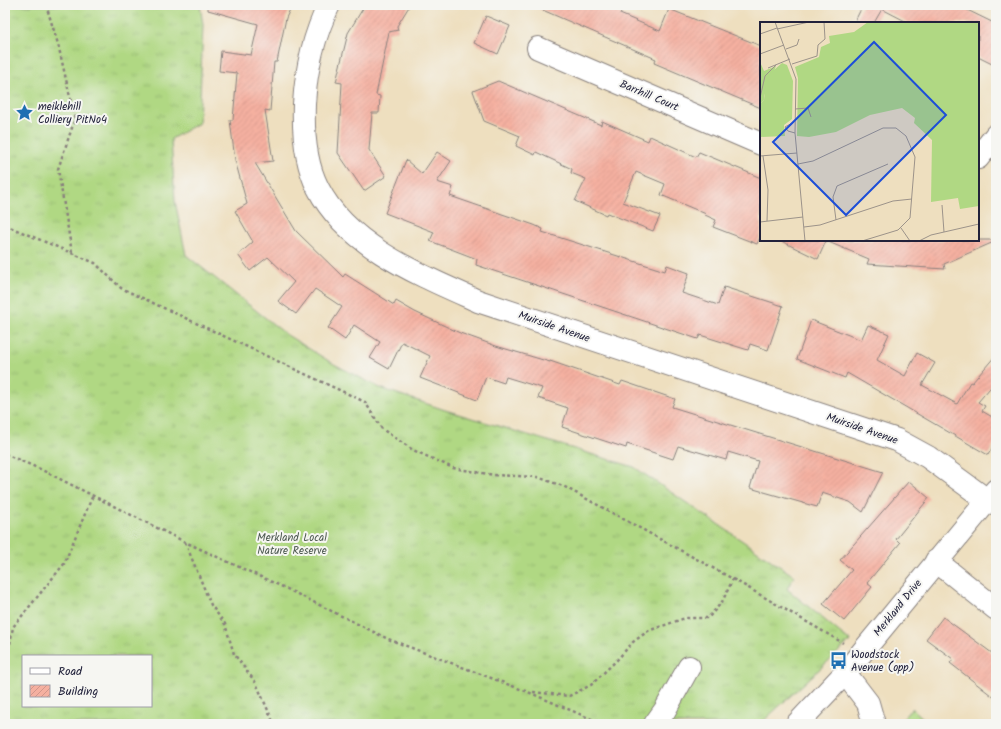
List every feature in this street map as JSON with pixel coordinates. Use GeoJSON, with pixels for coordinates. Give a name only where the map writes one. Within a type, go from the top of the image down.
{"type":"FeatureCollection","features":[{"type":"Feature","properties":{"kind":"street","name":"Muirside Avenue"},"geometry":{"type":"LineString","coordinates":[[329,5],[315,43],[304,95],[303,130],[309,161],[317,187],[332,211],[381,253],[431,280],[478,302],[897,440],[992,495]]}},
{"type":"Feature","properties":{"kind":"street","name":"Barrhill Court"},"geometry":{"type":"LineString","coordinates":[[538,48],[760,144]]}},
{"type":"Feature","properties":{"kind":"street"},"geometry":{"type":"LineString","coordinates":[[979,157],[996,135]]}},
{"type":"Feature","properties":{"kind":"street","name":"Merkland Drive"},"geometry":{"type":"LineString","coordinates":[[797,724],[845,673],[992,495]]}},
{"type":"Feature","properties":{"kind":"street"},"geometry":{"type":"LineString","coordinates":[[936,562],[996,609]]}},
{"type":"Feature","properties":{"kind":"street"},"geometry":{"type":"LineString","coordinates":[[655,724],[665,710],[689,667]]}},
{"type":"Feature","properties":{"kind":"street"},"geometry":{"type":"LineString","coordinates":[[845,673],[868,703],[874,724]]}},
{"type":"Feature","properties":{"kind":"path"},"geometry":{"type":"LineString","coordinates":[[46,5],[58,44],[74,119],[58,169],[72,253]]}},
{"type":"Feature","properties":{"kind":"path"},"geometry":{"type":"LineString","coordinates":[[5,225],[95,263],[121,288],[365,402],[382,429],[413,450],[453,468],[494,475],[537,477],[563,486],[733,579],[861,653]]}},
{"type":"Feature","properties":{"kind":"path"},"geometry":{"type":"LineString","coordinates":[[5,454],[40,469],[185,542],[283,587],[388,640],[528,692],[603,724]]}},
{"type":"Feature","properties":{"kind":"path"},"geometry":{"type":"LineString","coordinates":[[5,647],[10,644],[14,627],[64,564],[93,495]]}},
{"type":"Feature","properties":{"kind":"path"},"geometry":{"type":"LineString","coordinates":[[185,542],[211,605],[225,624],[234,654],[256,683],[274,724]]}},
{"type":"Feature","properties":{"kind":"path"},"geometry":{"type":"LineString","coordinates":[[528,692],[569,696],[591,685],[633,642],[648,631],[685,618],[708,618],[722,602],[733,579]]}},
{"type":"Feature","properties":{"kind":"green space","name":"Merkland Local Nature Reserve"},"geometry":{"type":"Polygon","coordinates":[[[5,5],[200,5],[203,25],[199,123],[171,139],[175,201],[186,255],[287,335],[332,363],[380,388],[445,410],[634,467],[794,576],[787,589],[850,641],[760,724],[5,724],[5,5]]]}},
{"type":"Feature","properties":{"kind":"green space"},"geometry":{"type":"Polygon","coordinates":[[[912,708],[929,724],[898,724],[912,708]]]}},
{"type":"Feature","properties":{"kind":"building"},"geometry":{"type":"Polygon","coordinates":[[[208,5],[292,5],[286,18],[277,62],[274,62],[270,111],[265,110],[273,161],[255,163],[296,231],[343,277],[345,274],[394,305],[396,301],[415,312],[460,333],[496,346],[550,361],[620,385],[622,381],[675,399],[672,407],[883,472],[863,512],[850,502],[822,493],[817,507],[750,488],[758,461],[728,452],[726,460],[678,446],[673,459],[627,444],[626,448],[562,427],[568,408],[538,398],[542,388],[506,377],[504,383],[486,377],[477,400],[420,378],[430,356],[402,342],[389,369],[370,358],[380,342],[354,325],[345,340],[328,328],[342,307],[315,289],[296,314],[278,301],[294,282],[268,257],[250,271],[238,255],[253,242],[235,211],[247,204],[235,160],[230,120],[233,120],[237,73],[219,71],[221,51],[251,55],[258,24],[208,10],[208,5]]]}},
{"type":"Feature","properties":{"kind":"building"},"geometry":{"type":"Polygon","coordinates":[[[365,5],[410,5],[397,26],[398,30],[389,32],[376,95],[380,96],[379,113],[372,113],[369,150],[386,176],[364,191],[338,153],[342,83],[336,82],[348,33],[365,5]]]}},
{"type":"Feature","properties":{"kind":"building"},"geometry":{"type":"Polygon","coordinates":[[[531,5],[624,5],[620,14],[660,31],[669,9],[760,46],[760,108],[654,63],[656,59],[531,5]]]}},
{"type":"Feature","properties":{"kind":"building"},"geometry":{"type":"Polygon","coordinates":[[[863,5],[957,5],[996,24],[996,66],[979,58],[979,22],[907,22],[882,9],[875,22],[854,22],[863,5]]]}},
{"type":"Feature","properties":{"kind":"building"},"geometry":{"type":"Polygon","coordinates":[[[486,16],[510,26],[498,54],[474,43],[486,16]]]}},
{"type":"Feature","properties":{"kind":"building"},"geometry":{"type":"Polygon","coordinates":[[[498,81],[601,125],[602,121],[648,141],[650,136],[696,157],[699,152],[760,178],[760,237],[757,244],[713,227],[716,220],[705,215],[706,214],[661,195],[665,184],[636,172],[623,202],[660,216],[653,231],[607,213],[606,215],[575,201],[586,179],[571,173],[572,169],[536,152],[535,155],[516,146],[520,136],[484,121],[473,91],[498,81]]]}},
{"type":"Feature","properties":{"kind":"building"},"geometry":{"type":"Polygon","coordinates":[[[437,152],[451,161],[437,182],[453,187],[450,196],[534,225],[543,229],[542,232],[665,271],[667,265],[689,273],[682,293],[718,305],[724,287],[783,306],[768,350],[750,344],[748,350],[700,335],[698,339],[476,265],[477,259],[430,241],[434,232],[385,213],[406,160],[422,174],[437,152]]]}},
{"type":"Feature","properties":{"kind":"building"},"geometry":{"type":"Polygon","coordinates":[[[996,240],[944,264],[945,269],[867,264],[869,259],[826,241],[996,240]]]}},
{"type":"Feature","properties":{"kind":"building"},"geometry":{"type":"Polygon","coordinates":[[[781,241],[826,241],[818,259],[781,241]]]}},
{"type":"Feature","properties":{"kind":"building"},"geometry":{"type":"Polygon","coordinates":[[[811,320],[861,340],[868,325],[889,334],[877,360],[905,376],[917,353],[935,363],[922,385],[957,404],[970,382],[972,383],[996,355],[996,381],[978,402],[985,406],[982,411],[994,418],[996,427],[996,441],[988,455],[847,373],[845,378],[797,359],[811,320]]]}},
{"type":"Feature","properties":{"kind":"building"},"geometry":{"type":"Polygon","coordinates":[[[909,481],[929,498],[896,539],[900,543],[867,583],[872,587],[844,621],[823,604],[852,570],[840,560],[909,481]]]}},
{"type":"Feature","properties":{"kind":"building"},"geometry":{"type":"Polygon","coordinates":[[[943,617],[996,656],[996,699],[950,663],[953,659],[926,639],[943,617]]]}},
{"type":"Feature","properties":{"kind":"place","name":"meiklehill Colliery PitNo4"},"geometry":{"type":"Point","coordinates":[25,113]}},
{"type":"Feature","properties":{"kind":"place","name":"Woodstock Avenue (opp)"},"geometry":{"type":"Point","coordinates":[838,661]}}]}
